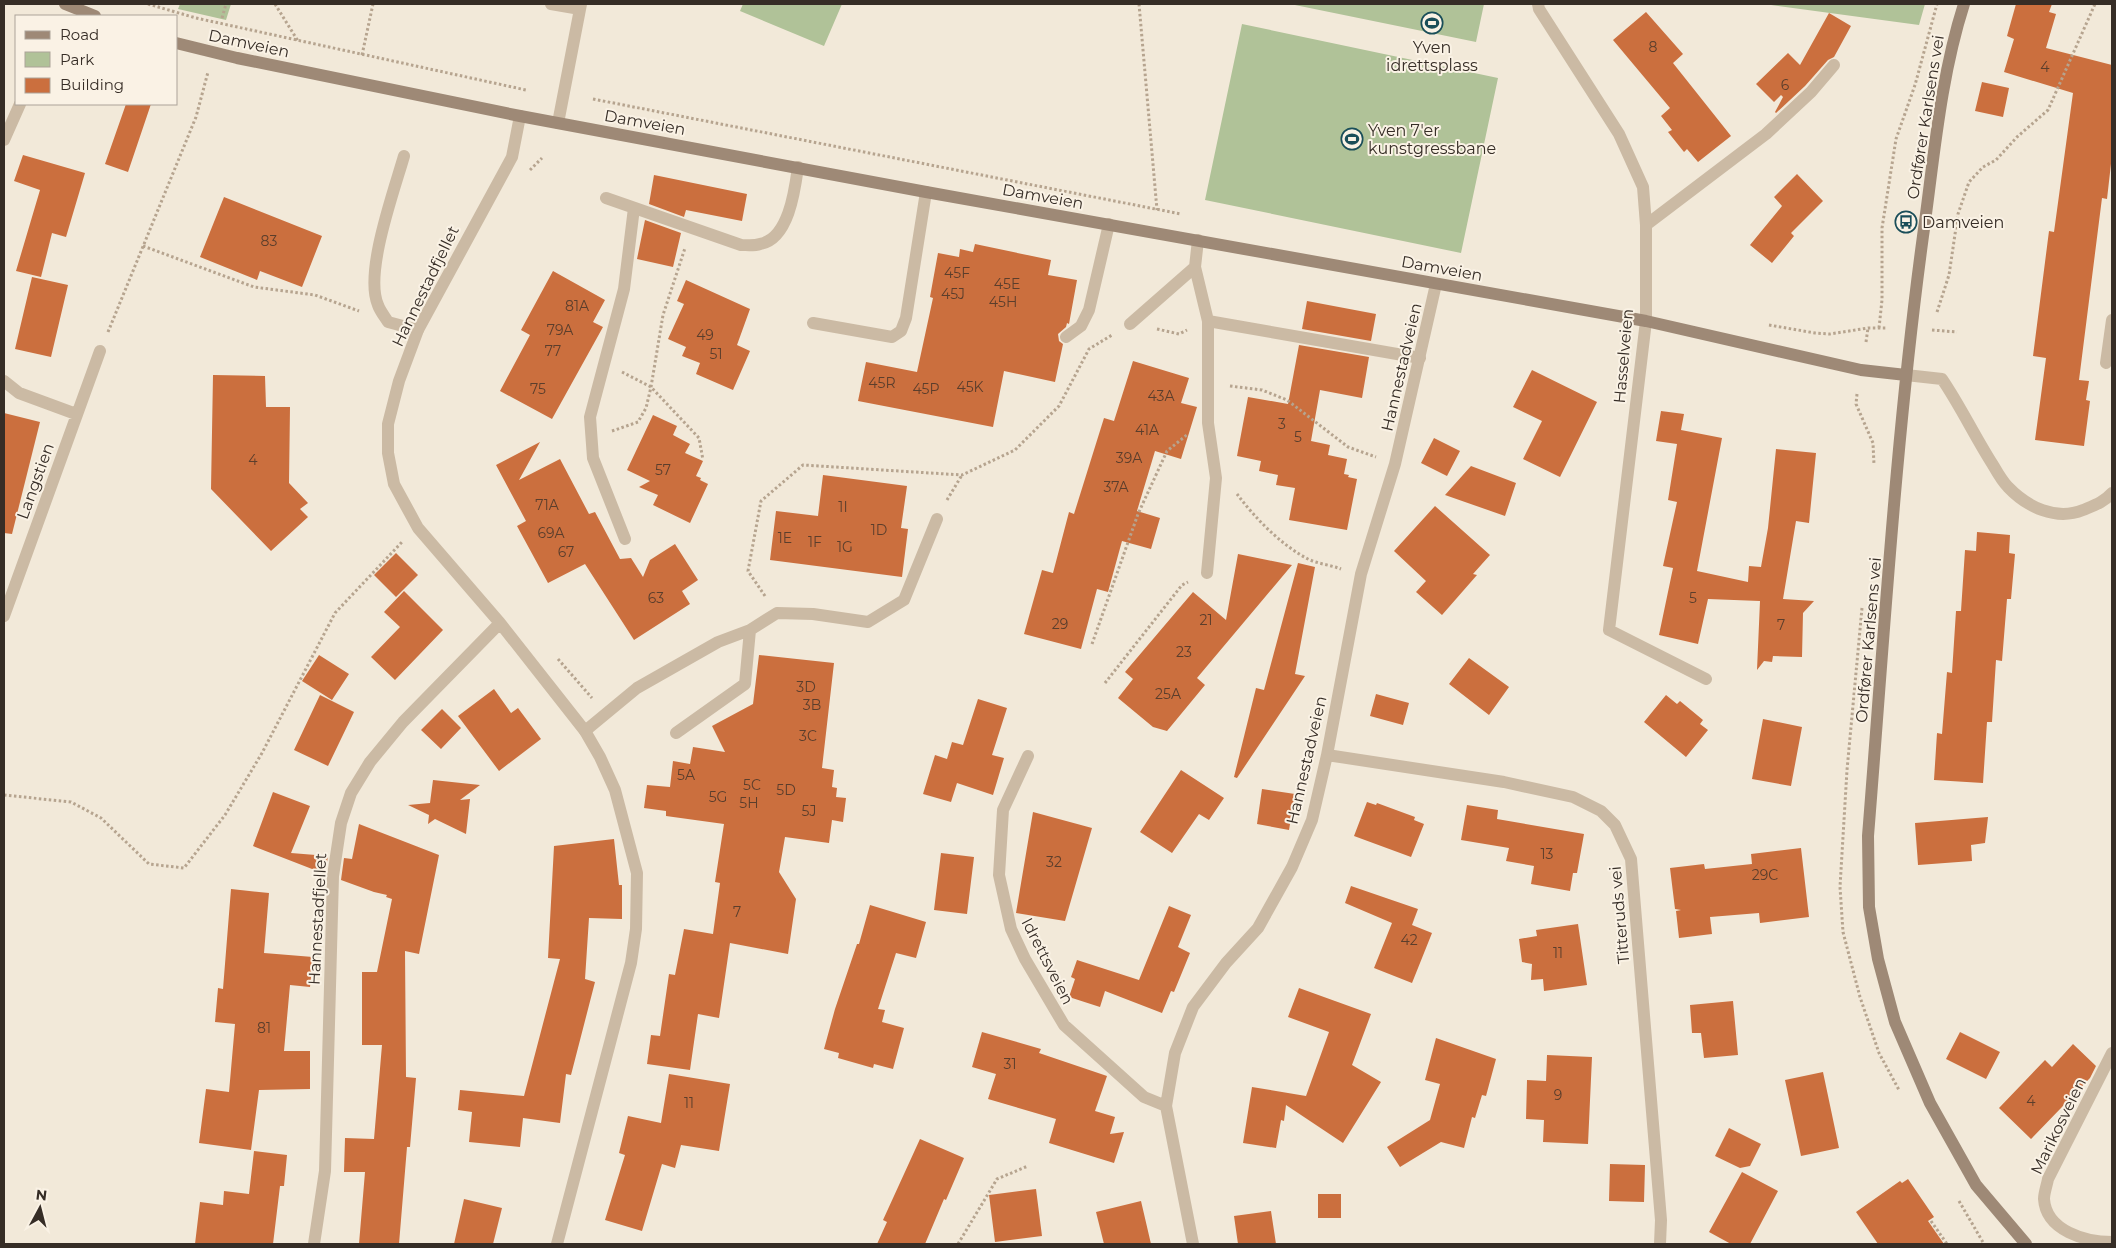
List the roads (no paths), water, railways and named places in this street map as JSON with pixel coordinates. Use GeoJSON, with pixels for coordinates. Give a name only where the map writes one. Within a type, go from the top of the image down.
{"type":"FeatureCollection","features":[{"type":"Feature","properties":{"kind":"street"},"geometry":{"type":"LineString","coordinates":[[65,4],[92,15]]}},
{"type":"Feature","properties":{"kind":"street"},"geometry":{"type":"LineString","coordinates":[[551,4],[580,6],[558,122]]}},
{"type":"Feature","properties":{"kind":"street","name":"Hasselveien"},"geometry":{"type":"LineString","coordinates":[[1538,4],[1619,134],[1642,187],[1646,225],[1646,321],[1609,630],[1706,678]]}},
{"type":"Feature","properties":{"kind":"street","name":"Ordfører Karlsens vei"},"geometry":{"type":"LineString","coordinates":[[1964,4],[1954,37],[1940,112],[1910,329],[1868,836],[1869,907],[1878,959],[1895,1022],[1930,1103],[1976,1185],[2026,1244]]}},
{"type":"Feature","properties":{"kind":"street","name":"Damveien"},"geometry":{"type":"LineString","coordinates":[[178,43],[237,58],[520,116],[926,192],[1646,321],[1861,370],[1906,375]]}},
{"type":"Feature","properties":{"kind":"street"},"geometry":{"type":"LineString","coordinates":[[1646,225],[1766,134],[1810,92],[1834,65]]}},
{"type":"Feature","properties":{"kind":"street"},"geometry":{"type":"LineString","coordinates":[[4,140],[20,105]]}},
{"type":"Feature","properties":{"kind":"street","name":"Hannestadfjellet"},"geometry":{"type":"LineString","coordinates":[[520,116],[512,157],[418,330],[399,382],[388,424],[388,453],[394,484],[418,528],[500,623],[585,731],[615,790],[637,873],[636,929],[631,963],[558,1244]]}},
{"type":"Feature","properties":{"kind":"street"},"geometry":{"type":"LineString","coordinates":[[404,156],[377,252],[374,286],[377,305],[388,322],[418,330]]}},
{"type":"Feature","properties":{"kind":"street"},"geometry":{"type":"LineString","coordinates":[[606,198],[741,245],[762,244],[771,240],[782,226],[793,204],[798,167]]}},
{"type":"Feature","properties":{"kind":"street"},"geometry":{"type":"LineString","coordinates":[[813,323],[892,338],[901,331],[906,318],[926,192]]}},
{"type":"Feature","properties":{"kind":"street"},"geometry":{"type":"LineString","coordinates":[[625,539],[592,458],[590,417],[624,289],[634,208]]}},
{"type":"Feature","properties":{"kind":"street"},"geometry":{"type":"LineString","coordinates":[[1066,337],[1081,326],[1089,310],[1110,224]]}},
{"type":"Feature","properties":{"kind":"street"},"geometry":{"type":"LineString","coordinates":[[1198,240],[1195,267],[1208,321],[1208,423],[1216,478],[1206,574]]}},
{"type":"Feature","properties":{"kind":"street"},"geometry":{"type":"LineString","coordinates":[[1130,324],[1195,267]]}},
{"type":"Feature","properties":{"kind":"street","name":"Hannestadveien"},"geometry":{"type":"LineString","coordinates":[[1193,1244],[1166,1106],[1175,1053],[1193,1007],[1226,963],[1258,928],[1292,867],[1312,820],[1327,755],[1361,574],[1396,464],[1436,284]]}},
{"type":"Feature","properties":{"kind":"street"},"geometry":{"type":"LineString","coordinates":[[2106,363],[2112,320]]}},
{"type":"Feature","properties":{"kind":"street"},"geometry":{"type":"LineString","coordinates":[[1208,321],[1420,358]]}},
{"type":"Feature","properties":{"kind":"street","name":"Langstien"},"geometry":{"type":"LineString","coordinates":[[4,616],[100,351]]}},
{"type":"Feature","properties":{"kind":"street"},"geometry":{"type":"LineString","coordinates":[[1906,375],[1942,380],[2007,487],[2034,507],[2057,514],[2074,514],[2105,501],[2112,493]]}},
{"type":"Feature","properties":{"kind":"street"},"geometry":{"type":"LineString","coordinates":[[4,381],[19,393],[76,414]]}},
{"type":"Feature","properties":{"kind":"street"},"geometry":{"type":"LineString","coordinates":[[585,731],[636,688],[718,642],[750,630],[777,613],[814,614],[868,622],[904,600],[937,519]]}},
{"type":"Feature","properties":{"kind":"street","name":"Hannestadfjellet"},"geometry":{"type":"LineString","coordinates":[[314,1244],[325,1171],[333,876],[341,823],[351,793],[370,762],[403,722],[500,623]]}},
{"type":"Feature","properties":{"kind":"street"},"geometry":{"type":"LineString","coordinates":[[676,733],[745,684],[750,630]]}},
{"type":"Feature","properties":{"kind":"street","name":"Titteruds vei"},"geometry":{"type":"LineString","coordinates":[[1327,755],[1504,782],[1574,797],[1601,811],[1615,825],[1631,859],[1661,1220],[1660,1244]]}},
{"type":"Feature","properties":{"kind":"street","name":"Idrettsveien"},"geometry":{"type":"LineString","coordinates":[[1028,756],[1003,810],[999,875],[1011,929],[1064,1025],[1144,1097],[1166,1106]]}},
{"type":"Feature","properties":{"kind":"street","name":"Marikosveien"},"geometry":{"type":"LineString","coordinates":[[2112,1053],[2048,1179],[2044,1199],[2049,1216],[2074,1235],[2092,1241],[2112,1242]]}},
{"type":"Feature","properties":{"kind":"place","name":"Yven idrettsplass"},"geometry":{"type":"Point","coordinates":[1432,23]}},
{"type":"Feature","properties":{"kind":"place","name":"Yven 7'er kunstgressbane"},"geometry":{"type":"Point","coordinates":[1352,139]}},
{"type":"Feature","properties":{"kind":"place","name":"Damveien"},"geometry":{"type":"Point","coordinates":[1906,222]}}]}
